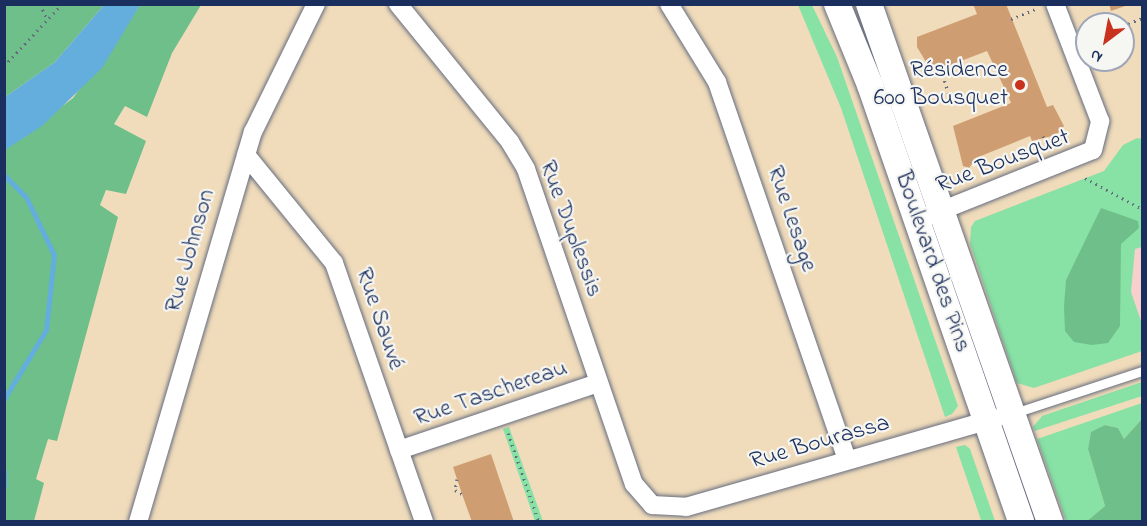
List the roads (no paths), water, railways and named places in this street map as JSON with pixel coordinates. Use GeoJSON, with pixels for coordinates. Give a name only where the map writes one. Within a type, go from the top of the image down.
{"type":"FeatureCollection","features":[{"type":"Feature","properties":{"kind":"street","name":"Rue Johnson"},"geometry":{"type":"LineString","coordinates":[[138,522],[246,155],[316,4]]}},
{"type":"Feature","properties":{"kind":"street","name":"Rue Duplessis"},"geometry":{"type":"LineString","coordinates":[[398,4],[510,142],[526,169],[598,383],[643,499]]}},
{"type":"Feature","properties":{"kind":"street","name":"Rue Lesage"},"geometry":{"type":"LineString","coordinates":[[669,4],[717,82],[847,459]]}},
{"type":"Feature","properties":{"kind":"street","name":"Boulevard des Pins"},"geometry":{"type":"LineString","coordinates":[[837,4],[918,220],[1020,522]]}},
{"type":"Feature","properties":{"kind":"street","name":"Boulevard des Pins"},"geometry":{"type":"LineString","coordinates":[[869,4],[944,210],[1050,522]]}},
{"type":"Feature","properties":{"kind":"street","name":"Rue Bousquet"},"geometry":{"type":"LineString","coordinates":[[918,220],[1093,150],[1100,121],[1055,4]]}},
{"type":"Feature","properties":{"kind":"street","name":"Rue Sauvé"},"geometry":{"type":"LineString","coordinates":[[246,155],[334,263],[424,522]]}},
{"type":"Feature","properties":{"kind":"street","name":"Rue Taschereau"},"geometry":{"type":"LineString","coordinates":[[399,450],[598,383]]}},
{"type":"Feature","properties":{"kind":"street","name":"Rue Bourassa"},"geometry":{"type":"LineString","coordinates":[[643,499],[660,508],[678,509],[847,459],[1012,414]]}},
{"type":"Feature","properties":{"kind":"lane"},"geometry":{"type":"LineString","coordinates":[[1012,414],[1143,371]]}},
{"type":"Feature","properties":{"kind":"water"},"geometry":{"type":"Polygon","coordinates":[[[104,5],[140,5],[102,68],[42,126],[5,150],[5,97],[55,62],[104,5]]]}},
{"type":"Feature","properties":{"kind":"waterway"},"geometry":{"type":"LineString","coordinates":[[4,175],[26,197],[54,255],[46,330],[4,399]]}},
{"type":"Feature","properties":{"kind":"waterway"},"geometry":{"type":"LineString","coordinates":[[4,471],[4,486]]}},
{"type":"Feature","properties":{"kind":"place","name":"Résidence 600 Bousquet"},"geometry":{"type":"Point","coordinates":[1020,85]}}]}
